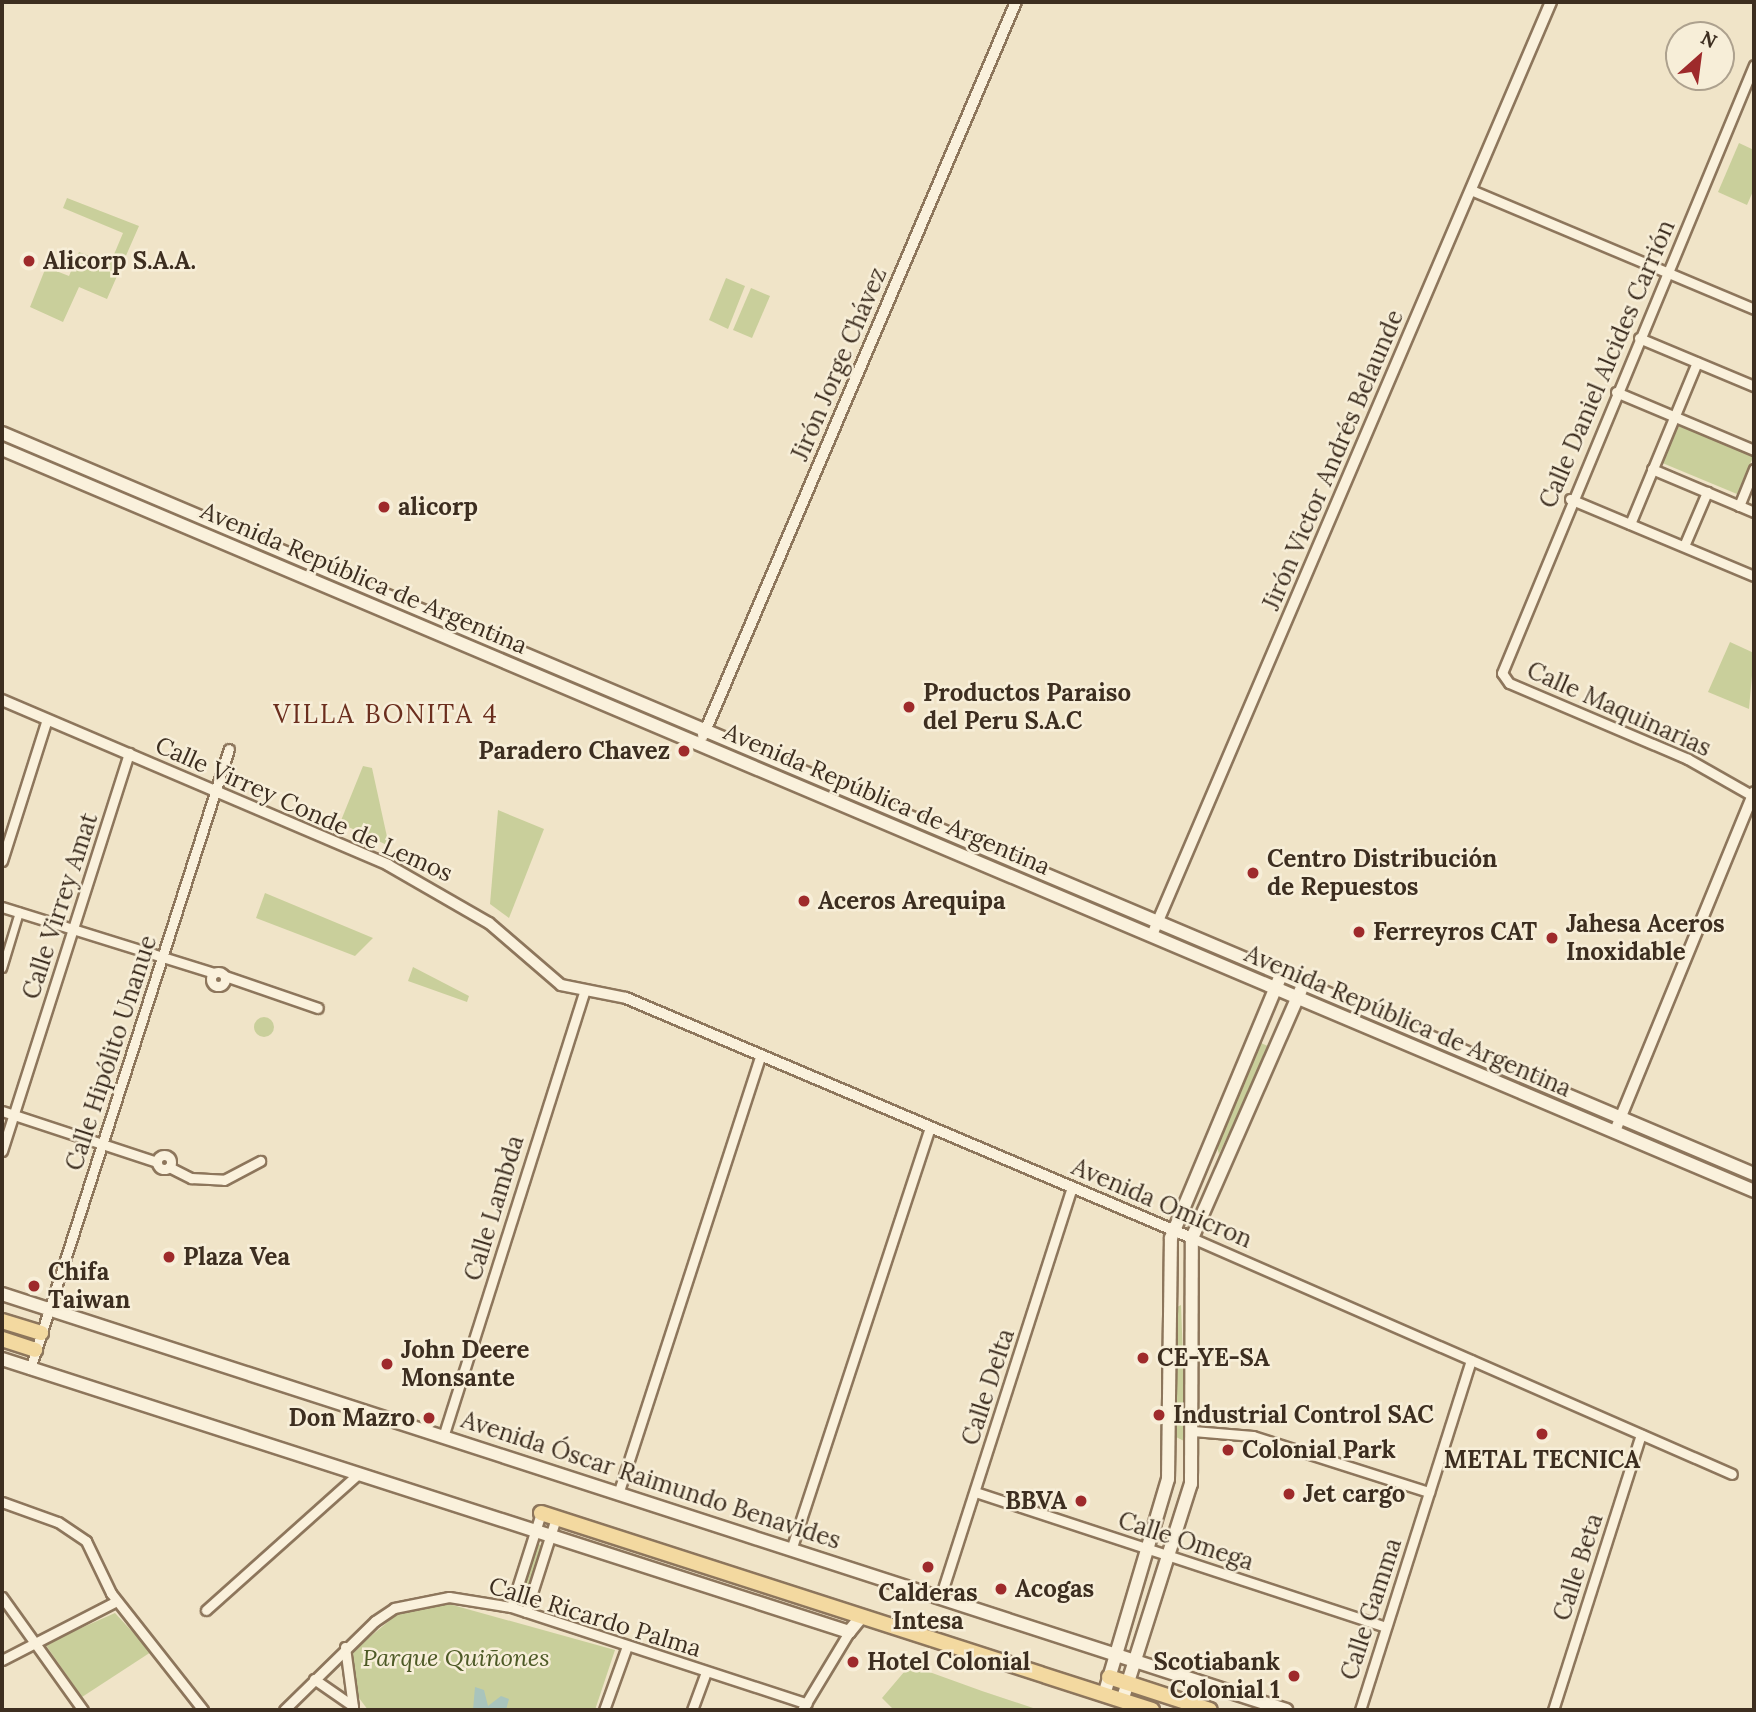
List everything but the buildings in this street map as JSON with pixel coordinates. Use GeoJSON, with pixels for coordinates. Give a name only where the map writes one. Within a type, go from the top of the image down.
{"type":"FeatureCollection","features":[{"type":"Feature","properties":{"kind":"main road","name":"Avenida República de Argentina"},"geometry":{"type":"LineString","coordinates":[[2,433],[1754,1174]]}},
{"type":"Feature","properties":{"kind":"main road","name":"Avenida República de Argentina"},"geometry":{"type":"LineString","coordinates":[[2,449],[1754,1191]]}},
{"type":"Feature","properties":{"kind":"main road"},"geometry":{"type":"LineString","coordinates":[[42,465],[47,452]]}},
{"type":"Feature","properties":{"kind":"main road"},"geometry":{"type":"LineString","coordinates":[[143,507],[148,495]]}},
{"type":"Feature","properties":{"kind":"main road"},"geometry":{"type":"LineString","coordinates":[[934,842],[940,828]]}},
{"type":"Feature","properties":{"kind":"main road"},"geometry":{"type":"LineString","coordinates":[[1104,1695],[1149,1549],[1171,1458],[1167,1300],[1173,1231],[1282,974]]}},
{"type":"Feature","properties":{"kind":"main road"},"geometry":{"type":"LineString","coordinates":[[1122,1701],[1191,1484],[1193,1431],[1188,1299],[1192,1238],[1304,983]]}},
{"type":"Feature","properties":{"kind":"main road"},"geometry":{"type":"LineString","coordinates":[[1256,1035],[1277,1044]]}},
{"type":"Feature","properties":{"kind":"main road"},"geometry":{"type":"LineString","coordinates":[[1489,1077],[1495,1064]]}},
{"type":"Feature","properties":{"kind":"main road"},"geometry":{"type":"LineString","coordinates":[[1573,1114],[1579,1100]]}},
{"type":"Feature","properties":{"kind":"main road"},"geometry":{"type":"LineString","coordinates":[[1186,1197],[1205,1205]]}},
{"type":"Feature","properties":{"kind":"main road","name":"Avenida Óscar Raimundo Benavides"},"geometry":{"type":"LineString","coordinates":[[2,1294],[1286,1710]]}},
{"type":"Feature","properties":{"kind":"main road"},"geometry":{"type":"LineString","coordinates":[[1167,1300],[1188,1299]]}},
{"type":"Feature","properties":{"kind":"main road"},"geometry":{"type":"LineString","coordinates":[[2,1321],[41,1334]]}},
{"type":"Feature","properties":{"kind":"main road"},"geometry":{"type":"LineString","coordinates":[[2,1339],[35,1350]]}},
{"type":"Feature","properties":{"kind":"main road"},"geometry":{"type":"LineString","coordinates":[[2,1359],[849,1632],[861,1617]]}},
{"type":"Feature","properties":{"kind":"main road"},"geometry":{"type":"LineString","coordinates":[[541,1513],[1152,1710]]}},
{"type":"Feature","properties":{"kind":"main road"},"geometry":{"type":"LineString","coordinates":[[1109,1678],[1210,1710]]}},
{"type":"Feature","properties":{"kind":"street","name":"Jirón Jorge Chávez"},"geometry":{"type":"LineString","coordinates":[[700,743],[1016,2]]}},
{"type":"Feature","properties":{"kind":"street","name":"Jirón Victor Andrés Belaunde"},"geometry":{"type":"LineString","coordinates":[[1152,935],[1551,2]]}},
{"type":"Feature","properties":{"kind":"street","name":"Calle Daniel Alcides Carrión"},"geometry":{"type":"LineString","coordinates":[[1504,679],[1503,666],[1570,499],[1754,65]]}},
{"type":"Feature","properties":{"kind":"street"},"geometry":{"type":"LineString","coordinates":[[1471,190],[1754,309]]}},
{"type":"Feature","properties":{"kind":"street"},"geometry":{"type":"LineString","coordinates":[[1639,338],[1754,386]]}},
{"type":"Feature","properties":{"kind":"street"},"geometry":{"type":"LineString","coordinates":[[1630,524],[1697,362]]}},
{"type":"Feature","properties":{"kind":"street"},"geometry":{"type":"LineString","coordinates":[[1616,392],[1754,450]]}},
{"type":"Feature","properties":{"kind":"street"},"geometry":{"type":"LineString","coordinates":[[1652,469],[1754,512]]}},
{"type":"Feature","properties":{"kind":"street"},"geometry":{"type":"LineString","coordinates":[[1739,506],[1754,469]]}},
{"type":"Feature","properties":{"kind":"street"},"geometry":{"type":"LineString","coordinates":[[1684,547],[1707,492]]}},
{"type":"Feature","properties":{"kind":"street"},"geometry":{"type":"LineString","coordinates":[[1570,499],[1754,576]]}},
{"type":"Feature","properties":{"kind":"street","name":"Calle Maquinarias"},"geometry":{"type":"LineString","coordinates":[[1504,679],[1688,759],[1754,795]]}},
{"type":"Feature","properties":{"kind":"street","name":"Calle Virrey Conde de Lemos"},"geometry":{"type":"LineString","coordinates":[[2,700],[216,790],[436,891],[489,923],[570,989]]}},
{"type":"Feature","properties":{"kind":"street"},"geometry":{"type":"LineString","coordinates":[[2,861],[5,838],[47,719]]}},
{"type":"Feature","properties":{"kind":"street","name":"Calle Hipólito Unanue"},"geometry":{"type":"LineString","coordinates":[[30,1369],[229,749]]}},
{"type":"Feature","properties":{"kind":"street","name":"Calle Virrey Amat"},"geometry":{"type":"LineString","coordinates":[[2,1152],[129,753]]}},
{"type":"Feature","properties":{"kind":"street"},"geometry":{"type":"LineString","coordinates":[[1615,1131],[1754,795]]}},
{"type":"Feature","properties":{"kind":"street"},"geometry":{"type":"LineString","coordinates":[[2,907],[214,972],[216,986],[225,976],[318,1008]]}},
{"type":"Feature","properties":{"kind":"street"},"geometry":{"type":"LineString","coordinates":[[2,968],[19,912]]}},
{"type":"Feature","properties":{"kind":"street","name":"Avenida Omicron"},"geometry":{"type":"LineString","coordinates":[[570,989],[626,998],[1192,1238],[1732,1474]]}},
{"type":"Feature","properties":{"kind":"street","name":"Calle Lambda"},"geometry":{"type":"LineString","coordinates":[[443,1437],[584,992]]}},
{"type":"Feature","properties":{"kind":"street"},"geometry":{"type":"LineString","coordinates":[[618,1494],[760,1057]]}},
{"type":"Feature","properties":{"kind":"street"},"geometry":{"type":"LineString","coordinates":[[2,1111],[157,1162],[166,1155],[169,1167],[191,1178],[224,1180],[260,1161]]}},
{"type":"Feature","properties":{"kind":"street"},"geometry":{"type":"LineString","coordinates":[[791,1550],[930,1128]]}},
{"type":"Feature","properties":{"kind":"street","name":"Calle Delta"},"geometry":{"type":"LineString","coordinates":[[940,1598],[1072,1188]]}},
{"type":"Feature","properties":{"kind":"street","name":"Calle Gamma"},"geometry":{"type":"LineString","coordinates":[[1360,1710],[1471,1360]]}},
{"type":"Feature","properties":{"kind":"street"},"geometry":{"type":"LineString","coordinates":[[1193,1431],[1254,1436],[1429,1492]]}},
{"type":"Feature","properties":{"kind":"street","name":"Calle Beta"},"geometry":{"type":"LineString","coordinates":[[1553,1710],[1641,1435]]}},
{"type":"Feature","properties":{"kind":"street"},"geometry":{"type":"LineString","coordinates":[[206,1610],[359,1474]]}},
{"type":"Feature","properties":{"kind":"street","name":"Calle Omega"},"geometry":{"type":"LineString","coordinates":[[975,1492],[1385,1627]]}},
{"type":"Feature","properties":{"kind":"street"},"geometry":{"type":"LineString","coordinates":[[2,1502],[77,1532],[117,1601],[203,1710]]}},
{"type":"Feature","properties":{"kind":"street"},"geometry":{"type":"LineString","coordinates":[[511,1606],[541,1513]]}},
{"type":"Feature","properties":{"kind":"street"},"geometry":{"type":"LineString","coordinates":[[526,1612],[556,1518]]}},
{"type":"Feature","properties":{"kind":"street","name":"Calle Ricardo Palma"},"geometry":{"type":"LineString","coordinates":[[284,1710],[345,1647],[394,1608],[419,1600],[449,1597],[511,1606],[805,1707]]}},
{"type":"Feature","properties":{"kind":"street"},"geometry":{"type":"LineString","coordinates":[[2,1598],[83,1710]]}},
{"type":"Feature","properties":{"kind":"street"},"geometry":{"type":"LineString","coordinates":[[2,1660],[33,1640],[117,1601]]}},
{"type":"Feature","properties":{"kind":"street"},"geometry":{"type":"LineString","coordinates":[[805,1707],[849,1632]]}},
{"type":"Feature","properties":{"kind":"street"},"geometry":{"type":"LineString","coordinates":[[604,1710],[627,1646]]}},
{"type":"Feature","properties":{"kind":"street"},"geometry":{"type":"LineString","coordinates":[[345,1647],[356,1708]]}},
{"type":"Feature","properties":{"kind":"street"},"geometry":{"type":"LineString","coordinates":[[692,1710],[706,1672]]}},
{"type":"Feature","properties":{"kind":"street"},"geometry":{"type":"LineString","coordinates":[[314,1679],[356,1708]]}},
{"type":"Feature","properties":{"kind":"green space"},"geometry":{"type":"Polygon","coordinates":[[[1739,143],[1754,150],[1754,189],[1747,205],[1718,192],[1739,143]]]}},
{"type":"Feature","properties":{"kind":"green space"},"geometry":{"type":"Polygon","coordinates":[[[67,198],[139,226],[107,299],[79,287],[63,322],[30,307],[46,267],[69,276],[79,252],[110,264],[123,233],[63,208],[67,198]]]}},
{"type":"Feature","properties":{"kind":"green space"},"geometry":{"type":"Polygon","coordinates":[[[726,278],[745,286],[728,329],[709,320],[726,278]]]}},
{"type":"Feature","properties":{"kind":"green space"},"geometry":{"type":"Polygon","coordinates":[[[751,288],[770,296],[752,338],[733,330],[751,288]]]}},
{"type":"Feature","properties":{"kind":"green space"},"geometry":{"type":"Polygon","coordinates":[[[1676,424],[1754,455],[1737,494],[1660,462],[1676,424]]]}},
{"type":"Feature","properties":{"kind":"green space"},"geometry":{"type":"Polygon","coordinates":[[[1730,642],[1754,653],[1749,709],[1708,692],[1730,642]]]}},
{"type":"Feature","properties":{"kind":"green space"},"geometry":{"type":"Polygon","coordinates":[[[363,766],[372,768],[389,846],[340,823],[363,766]]]}},
{"type":"Feature","properties":{"kind":"green space"},"geometry":{"type":"Polygon","coordinates":[[[498,810],[544,829],[509,918],[490,904],[498,810]]]}},
{"type":"Feature","properties":{"kind":"green space"},"geometry":{"type":"Polygon","coordinates":[[[265,893],[373,938],[355,956],[256,918],[265,893]]]}},
{"type":"Feature","properties":{"kind":"green space"},"geometry":{"type":"Polygon","coordinates":[[[413,967],[469,996],[467,1002],[408,981],[413,967]]]}},
{"type":"Feature","properties":{"kind":"green space"},"geometry":{"type":"Polygon","coordinates":[[[260,1017],[268,1017],[274,1027],[268,1037],[260,1037],[254,1031],[254,1023],[260,1017]]]}},
{"type":"Feature","properties":{"kind":"green space"},"geometry":{"type":"Polygon","coordinates":[[[1261,1043],[1270,1047],[1219,1154],[1217,1147],[1261,1043]]]}},
{"type":"Feature","properties":{"kind":"green space"},"geometry":{"type":"Polygon","coordinates":[[[1181,1305],[1184,1441],[1176,1437],[1173,1309],[1181,1305]]]}},
{"type":"Feature","properties":{"kind":"green space"},"geometry":{"type":"Polygon","coordinates":[[[535,1543],[541,1545],[524,1603],[518,1601],[535,1543]]]}},
{"type":"Feature","properties":{"kind":"green space","name":"Parque Quiñones"},"geometry":{"type":"Polygon","coordinates":[[[449,1604],[615,1650],[595,1710],[368,1710],[356,1694],[353,1651],[401,1611],[449,1604]]]}},
{"type":"Feature","properties":{"kind":"green space"},"geometry":{"type":"Polygon","coordinates":[[[115,1613],[151,1652],[82,1697],[45,1644],[115,1613]]]}},
{"type":"Feature","properties":{"kind":"green space"},"geometry":{"type":"Polygon","coordinates":[[[910,1665],[1039,1710],[894,1710],[882,1698],[910,1665]]]}},
{"type":"Feature","properties":{"kind":"water"},"geometry":{"type":"Polygon","coordinates":[[[475,1687],[484,1690],[488,1706],[501,1696],[509,1699],[506,1710],[473,1710],[475,1687]]]}},
{"type":"Feature","properties":{"kind":"place","name":"Alicorp S.A.A."},"geometry":{"type":"Point","coordinates":[29,261]}},
{"type":"Feature","properties":{"kind":"place","name":"alicorp"},"geometry":{"type":"Point","coordinates":[384,507]}},
{"type":"Feature","properties":{"kind":"place","name":"Productos Paraiso del Peru S.A.C"},"geometry":{"type":"Point","coordinates":[909,707]}},
{"type":"Feature","properties":{"kind":"place","name":"Paradero Chavez"},"geometry":{"type":"Point","coordinates":[684,751]}},
{"type":"Feature","properties":{"kind":"place","name":"Centro Distribución de Repuestos"},"geometry":{"type":"Point","coordinates":[1253,873]}},
{"type":"Feature","properties":{"kind":"place","name":"Aceros Arequipa"},"geometry":{"type":"Point","coordinates":[804,901]}},
{"type":"Feature","properties":{"kind":"place","name":"Ferreyros CAT"},"geometry":{"type":"Point","coordinates":[1359,932]}},
{"type":"Feature","properties":{"kind":"place","name":"Jahesa Aceros Inoxidable"},"geometry":{"type":"Point","coordinates":[1552,938]}},
{"type":"Feature","properties":{"kind":"place","name":"Plaza Vea"},"geometry":{"type":"Point","coordinates":[169,1257]}},
{"type":"Feature","properties":{"kind":"place","name":"Chifa Taiwan"},"geometry":{"type":"Point","coordinates":[34,1286]}},
{"type":"Feature","properties":{"kind":"place","name":"CE-YE-SA"},"geometry":{"type":"Point","coordinates":[1143,1358]}},
{"type":"Feature","properties":{"kind":"place","name":"John Deere Monsante"},"geometry":{"type":"Point","coordinates":[387,1364]}},
{"type":"Feature","properties":{"kind":"place","name":"Industrial Control SAC"},"geometry":{"type":"Point","coordinates":[1159,1415]}},
{"type":"Feature","properties":{"kind":"place","name":"Don Mazro"},"geometry":{"type":"Point","coordinates":[429,1418]}},
{"type":"Feature","properties":{"kind":"place","name":"METAL TECNICA"},"geometry":{"type":"Point","coordinates":[1542,1434]}},
{"type":"Feature","properties":{"kind":"place","name":"Colonial Park"},"geometry":{"type":"Point","coordinates":[1228,1450]}},
{"type":"Feature","properties":{"kind":"place","name":"Jet cargo"},"geometry":{"type":"Point","coordinates":[1289,1494]}},
{"type":"Feature","properties":{"kind":"place","name":"BBVA"},"geometry":{"type":"Point","coordinates":[1081,1501]}},
{"type":"Feature","properties":{"kind":"place","name":"Calderas Intesa"},"geometry":{"type":"Point","coordinates":[928,1567]}},
{"type":"Feature","properties":{"kind":"place","name":"Acogas"},"geometry":{"type":"Point","coordinates":[1001,1589]}},
{"type":"Feature","properties":{"kind":"place","name":"Hotel Colonial"},"geometry":{"type":"Point","coordinates":[853,1662]}},
{"type":"Feature","properties":{"kind":"place","name":"Scotiabank Colonial 1"},"geometry":{"type":"Point","coordinates":[1294,1676]}},
{"type":"Feature","properties":{"kind":"district","name":"VILLA BONITA 4"},"geometry":{"type":"Point","coordinates":[386,714]}}]}
